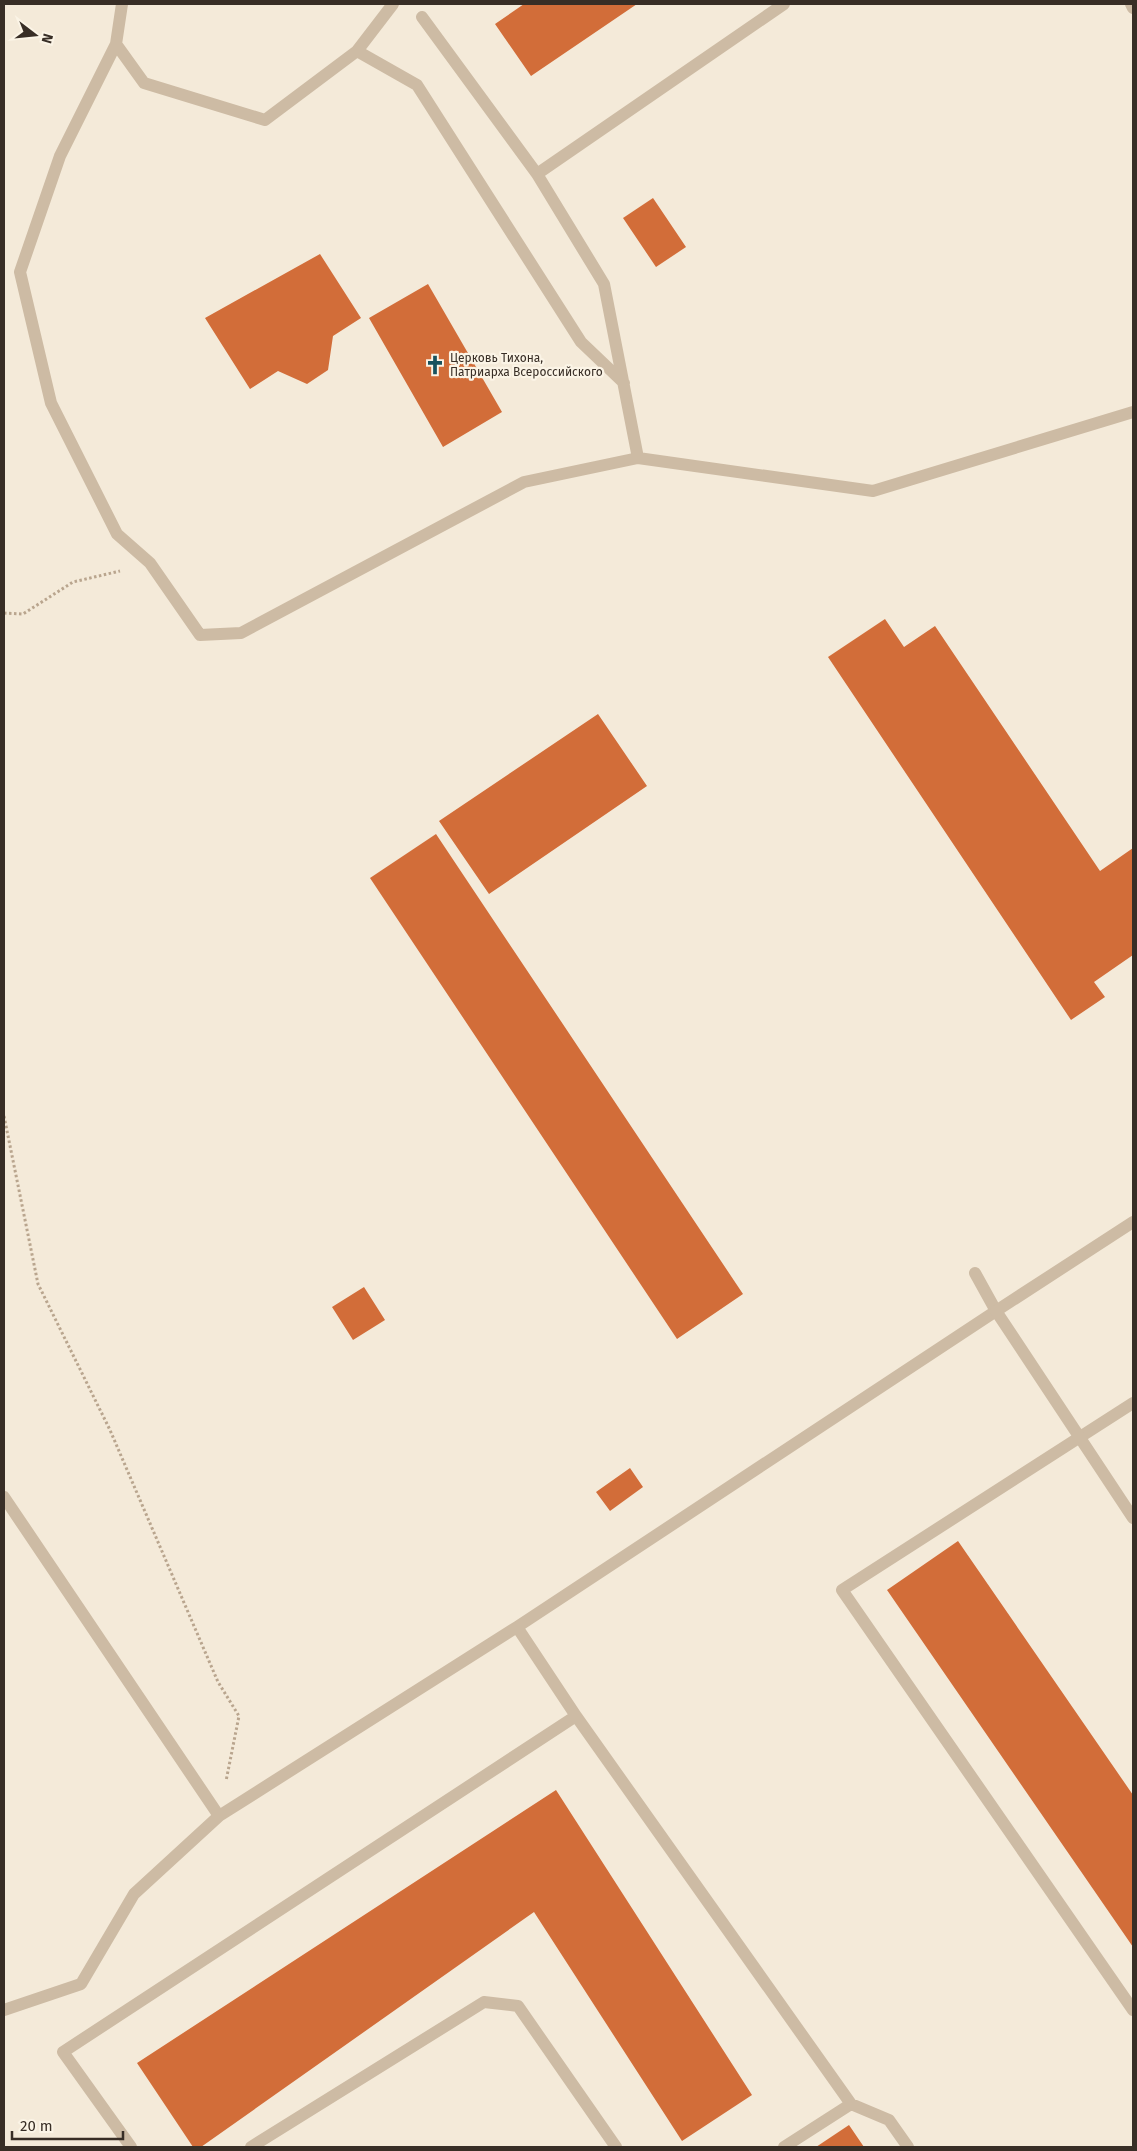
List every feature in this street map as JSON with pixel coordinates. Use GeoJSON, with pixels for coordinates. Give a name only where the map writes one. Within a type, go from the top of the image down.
{"type":"FeatureCollection","features":[{"type":"Feature","properties":{"kind":"street"},"geometry":{"type":"LineString","coordinates":[[122,4],[116,44],[60,156],[20,272],[51,403],[117,534],[150,563],[200,635],[242,632],[524,482],[638,458],[873,491],[1133,412]]}},
{"type":"Feature","properties":{"kind":"street"},"geometry":{"type":"LineString","coordinates":[[116,44],[144,83],[265,120],[357,51],[392,4]]}},
{"type":"Feature","properties":{"kind":"street"},"geometry":{"type":"LineString","coordinates":[[538,174],[784,4]]}},
{"type":"Feature","properties":{"kind":"street"},"geometry":{"type":"LineString","coordinates":[[1131,4],[1133,8]]}},
{"type":"Feature","properties":{"kind":"street"},"geometry":{"type":"LineString","coordinates":[[422,18],[538,174],[604,284],[638,458]]}},
{"type":"Feature","properties":{"kind":"street"},"geometry":{"type":"LineString","coordinates":[[357,51],[417,85],[581,342],[624,383]]}},
{"type":"Feature","properties":{"kind":"street"},"geometry":{"type":"LineString","coordinates":[[4,2010],[81,1984],[134,1894],[219,1816],[517,1627],[1133,1222]]}},
{"type":"Feature","properties":{"kind":"street"},"geometry":{"type":"LineString","coordinates":[[975,1273],[996,1311],[1133,1518]]}},
{"type":"Feature","properties":{"kind":"street"},"geometry":{"type":"LineString","coordinates":[[1133,1403],[842,1590],[1133,2010]]}},
{"type":"Feature","properties":{"kind":"street"},"geometry":{"type":"LineString","coordinates":[[4,1497],[219,1816]]}},
{"type":"Feature","properties":{"kind":"street"},"geometry":{"type":"LineString","coordinates":[[517,1627],[576,1716],[851,2104],[890,2120],[908,2147]]}},
{"type":"Feature","properties":{"kind":"street"},"geometry":{"type":"LineString","coordinates":[[131,2147],[63,2052],[576,1716]]}},
{"type":"Feature","properties":{"kind":"street"},"geometry":{"type":"LineString","coordinates":[[251,2147],[484,2002],[518,2006],[616,2147]]}},
{"type":"Feature","properties":{"kind":"street"},"geometry":{"type":"LineString","coordinates":[[784,2147],[851,2104]]}},
{"type":"Feature","properties":{"kind":"path"},"geometry":{"type":"LineString","coordinates":[[4,613],[22,614],[73,582],[150,563]]}},
{"type":"Feature","properties":{"kind":"path"},"geometry":{"type":"LineString","coordinates":[[4,1116],[38,1284],[110,1430],[218,1682],[239,1716],[219,1816]]}},
{"type":"Feature","properties":{"kind":"building"},"geometry":{"type":"Polygon","coordinates":[[[524,4],[637,4],[531,76],[495,24],[524,4]]]}},
{"type":"Feature","properties":{"kind":"building"},"geometry":{"type":"Polygon","coordinates":[[[653,198],[686,247],[656,267],[623,218],[653,198]]]}},
{"type":"Feature","properties":{"kind":"building"},"geometry":{"type":"Polygon","coordinates":[[[320,254],[361,318],[333,336],[328,370],[307,384],[278,371],[250,389],[205,318],[320,254]]]}},
{"type":"Feature","properties":{"kind":"building","name":"Церковь Тихона, Патриарха Всероссийского"},"geometry":{"type":"Polygon","coordinates":[[[428,284],[502,412],[443,447],[369,318],[428,284]]]}},
{"type":"Feature","properties":{"kind":"building"},"geometry":{"type":"Polygon","coordinates":[[[885,619],[904,647],[935,626],[1100,871],[1133,848],[1133,955],[1094,982],[1105,997],[1071,1020],[828,657],[885,619]]]}},
{"type":"Feature","properties":{"kind":"building"},"geometry":{"type":"Polygon","coordinates":[[[598,714],[647,786],[489,894],[439,821],[598,714]]]}},
{"type":"Feature","properties":{"kind":"building"},"geometry":{"type":"Polygon","coordinates":[[[436,834],[743,1294],[677,1339],[370,878],[436,834]]]}},
{"type":"Feature","properties":{"kind":"building"},"geometry":{"type":"Polygon","coordinates":[[[364,1287],[385,1320],[353,1340],[332,1307],[364,1287]]]}},
{"type":"Feature","properties":{"kind":"building"},"geometry":{"type":"Polygon","coordinates":[[[630,1468],[643,1487],[610,1511],[596,1492],[630,1468]]]}},
{"type":"Feature","properties":{"kind":"building"},"geometry":{"type":"Polygon","coordinates":[[[958,1541],[1133,1795],[1133,1947],[887,1590],[958,1541]]]}},
{"type":"Feature","properties":{"kind":"building"},"geometry":{"type":"Polygon","coordinates":[[[556,1790],[752,2095],[682,2141],[534,1912],[201,2147],[193,2147],[137,2063],[556,1790]]]}},
{"type":"Feature","properties":{"kind":"building"},"geometry":{"type":"Polygon","coordinates":[[[849,2125],[864,2147],[816,2147],[849,2125]]]}},
{"type":"Feature","properties":{"kind":"place","name":"Церковь Тихона, Патриарха Всероссийского"},"geometry":{"type":"Point","coordinates":[435,365]}}]}
